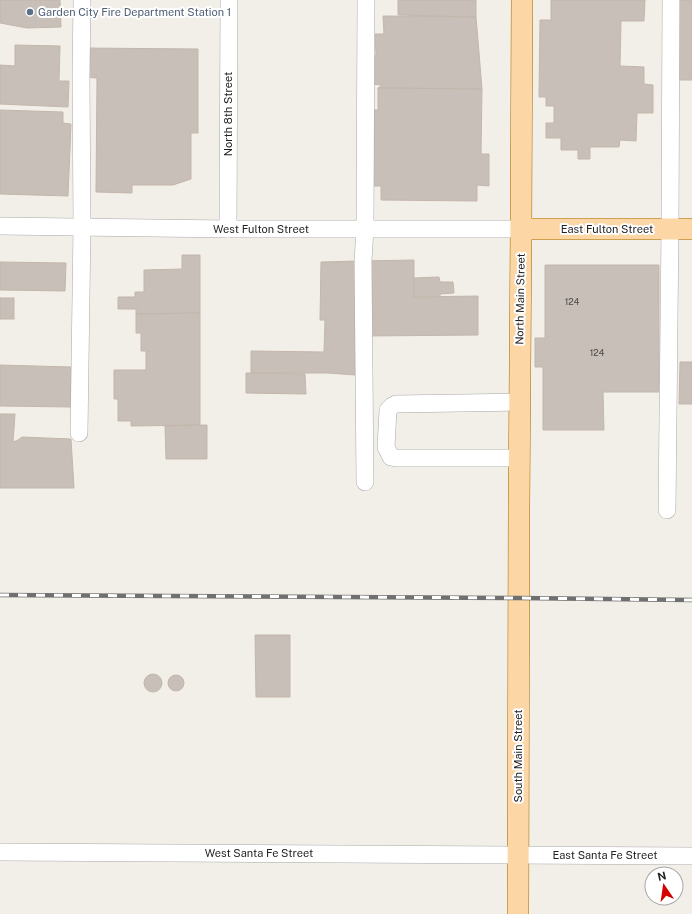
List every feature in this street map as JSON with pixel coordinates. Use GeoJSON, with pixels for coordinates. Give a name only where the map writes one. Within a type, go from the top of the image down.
{"type":"FeatureCollection","features":[{"type":"Feature","properties":{"kind":"main road","name":"North Main Street"},"geometry":{"type":"LineString","coordinates":[[519,598],[522,0]]}},
{"type":"Feature","properties":{"kind":"main road","name":"East Fulton Street"},"geometry":{"type":"LineString","coordinates":[[521,229],[692,229]]}},
{"type":"Feature","properties":{"kind":"main road","name":"South Main Street"},"geometry":{"type":"LineString","coordinates":[[518,914],[519,598]]}},
{"type":"Feature","properties":{"kind":"street"},"geometry":{"type":"LineString","coordinates":[[79,433],[82,227],[82,0]]}},
{"type":"Feature","properties":{"kind":"street","name":"North 8th Street"},"geometry":{"type":"LineString","coordinates":[[228,229],[229,0]]}},
{"type":"Feature","properties":{"kind":"street"},"geometry":{"type":"LineString","coordinates":[[365,482],[363,261],[365,229],[366,0]]}},
{"type":"Feature","properties":{"kind":"street"},"geometry":{"type":"LineString","coordinates":[[667,510],[671,0]]}},
{"type":"Feature","properties":{"kind":"street","name":"West Fulton Street"},"geometry":{"type":"LineString","coordinates":[[0,226],[228,229],[521,229]]}},
{"type":"Feature","properties":{"kind":"street"},"geometry":{"type":"LineString","coordinates":[[519,402],[396,404],[388,410],[386,447],[391,457],[396,458],[519,458]]}},
{"type":"Feature","properties":{"kind":"street","name":"West Santa Fe Street"},"geometry":{"type":"LineString","coordinates":[[0,852],[518,854]]}},
{"type":"Feature","properties":{"kind":"street","name":"East Santa Fe Street"},"geometry":{"type":"LineString","coordinates":[[518,854],[692,856]]}},
{"type":"Feature","properties":{"kind":"building","name":"Garden City Fire Department Station 1"},"geometry":{"type":"Polygon","coordinates":[[[0,0],[60,0],[61,27],[27,28],[0,23],[0,0]]]}},
{"type":"Feature","properties":{"kind":"building"},"geometry":{"type":"Polygon","coordinates":[[[398,0],[476,0],[476,17],[398,15],[398,0]]]}},
{"type":"Feature","properties":{"kind":"building"},"geometry":{"type":"Polygon","coordinates":[[[551,0],[645,0],[644,21],[621,21],[620,66],[644,67],[644,84],[653,85],[653,113],[637,113],[636,141],[620,140],[619,147],[590,147],[590,159],[578,159],[578,150],[561,150],[561,138],[546,138],[546,123],[554,123],[554,106],[546,106],[546,97],[539,97],[540,20],[551,20],[551,0]]]}},
{"type":"Feature","properties":{"kind":"building"},"geometry":{"type":"Polygon","coordinates":[[[677,0],[692,0],[692,80],[676,80],[677,0]]]}},
{"type":"Feature","properties":{"kind":"building"},"geometry":{"type":"Polygon","coordinates":[[[383,16],[476,17],[482,89],[378,88],[382,85],[372,84],[371,61],[376,55],[375,34],[384,34],[383,16]]]}},
{"type":"Feature","properties":{"kind":"building"},"geometry":{"type":"Polygon","coordinates":[[[15,45],[60,46],[59,81],[69,81],[68,107],[0,104],[0,65],[15,66],[15,45]]]}},
{"type":"Feature","properties":{"kind":"building"},"geometry":{"type":"Polygon","coordinates":[[[82,48],[198,49],[198,133],[191,133],[191,179],[173,185],[132,185],[132,193],[96,192],[97,78],[81,77],[82,48]]]}},
{"type":"Feature","properties":{"kind":"building"},"geometry":{"type":"Polygon","coordinates":[[[378,88],[482,89],[481,154],[489,154],[489,186],[477,185],[477,201],[381,200],[381,186],[371,186],[372,110],[378,110],[378,88]]]}},
{"type":"Feature","properties":{"kind":"building"},"geometry":{"type":"Polygon","coordinates":[[[0,110],[63,112],[63,123],[71,124],[68,196],[0,194],[0,110]]]}},
{"type":"Feature","properties":{"kind":"building"},"geometry":{"type":"Polygon","coordinates":[[[182,255],[200,255],[200,313],[136,314],[136,309],[118,309],[118,297],[135,297],[135,292],[144,292],[144,270],[182,269],[182,255]]]}},
{"type":"Feature","properties":{"kind":"building"},"geometry":{"type":"Polygon","coordinates":[[[414,260],[414,297],[478,296],[478,335],[364,336],[363,261],[414,260]]]}},
{"type":"Feature","properties":{"kind":"building"},"geometry":{"type":"Polygon","coordinates":[[[356,261],[355,375],[328,373],[251,373],[251,351],[324,352],[325,320],[320,320],[321,262],[356,261]]]}},
{"type":"Feature","properties":{"kind":"building"},"geometry":{"type":"Polygon","coordinates":[[[0,262],[66,263],[65,291],[0,290],[0,262]]]}},
{"type":"Feature","properties":{"kind":"building"},"geometry":{"type":"Polygon","coordinates":[[[545,265],[659,265],[659,392],[603,392],[604,430],[543,430],[543,367],[535,367],[535,338],[545,338],[545,265]]]}},
{"type":"Feature","properties":{"kind":"building"},"geometry":{"type":"Polygon","coordinates":[[[439,277],[440,282],[453,282],[454,293],[440,294],[440,297],[414,297],[414,278],[439,277]]]}},
{"type":"Feature","properties":{"kind":"building"},"geometry":{"type":"Polygon","coordinates":[[[0,298],[14,298],[14,319],[0,319],[0,298]]]}},
{"type":"Feature","properties":{"kind":"building"},"geometry":{"type":"Polygon","coordinates":[[[200,313],[200,425],[131,426],[131,421],[118,421],[118,399],[114,399],[114,370],[146,370],[146,351],[141,351],[141,333],[136,333],[136,314],[200,313]]]}},
{"type":"Feature","properties":{"kind":"building"},"geometry":{"type":"Polygon","coordinates":[[[680,362],[692,362],[692,404],[679,404],[680,362]]]}},
{"type":"Feature","properties":{"kind":"building"},"geometry":{"type":"Polygon","coordinates":[[[0,365],[71,367],[71,407],[0,406],[0,365]]]}},
{"type":"Feature","properties":{"kind":"building"},"geometry":{"type":"Polygon","coordinates":[[[246,373],[305,374],[306,394],[246,393],[246,373]]]}},
{"type":"Feature","properties":{"kind":"building"},"geometry":{"type":"Polygon","coordinates":[[[0,414],[15,414],[13,442],[22,437],[71,439],[74,488],[0,488],[0,414]]]}},
{"type":"Feature","properties":{"kind":"building"},"geometry":{"type":"Polygon","coordinates":[[[207,425],[207,459],[166,459],[165,426],[207,425]]]}},
{"type":"Feature","properties":{"kind":"building"},"geometry":{"type":"Polygon","coordinates":[[[255,635],[290,635],[290,697],[256,697],[255,635]]]}},
{"type":"Feature","properties":{"kind":"building"},"geometry":{"type":"Polygon","coordinates":[[[153,674],[159,677],[162,683],[159,689],[153,692],[147,689],[144,683],[147,677],[153,674]]]}},
{"type":"Feature","properties":{"kind":"building"},"geometry":{"type":"Polygon","coordinates":[[[173,675],[179,675],[184,680],[182,689],[179,691],[173,691],[168,686],[168,680],[173,675]]]}},
{"type":"Feature","properties":{"kind":"railway"},"geometry":{"type":"LineString","coordinates":[[0,595],[692,600]]}},
{"type":"Feature","properties":{"kind":"place","name":"Garden City Fire Department Station 1"},"geometry":{"type":"Point","coordinates":[30,12]}}]}
